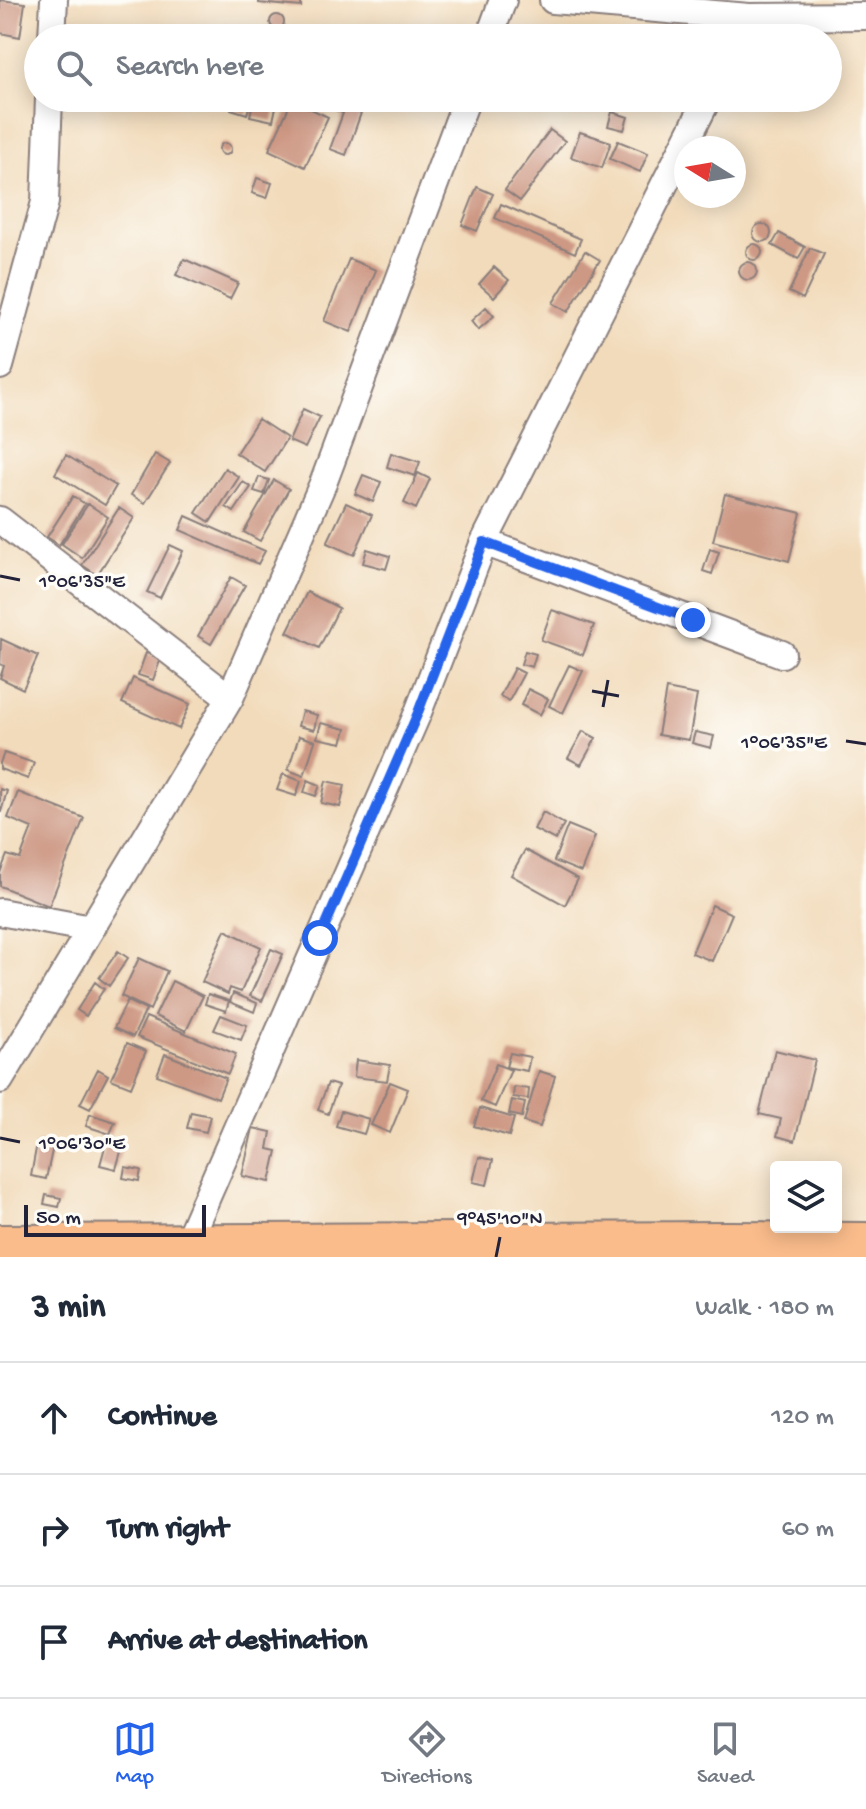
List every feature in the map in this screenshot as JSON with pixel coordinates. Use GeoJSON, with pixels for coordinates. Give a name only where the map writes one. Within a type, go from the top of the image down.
{"type":"FeatureCollection","features":[{"type":"Feature","properties":{"kind":"highway"},"geometry":{"type":"LineString","coordinates":[[0,1247],[186,1245],[729,1250],[866,1245]]}},
{"type":"Feature","properties":{"kind":"street"},"geometry":{"type":"LineString","coordinates":[[53,24],[54,0]]}},
{"type":"Feature","properties":{"kind":"street"},"geometry":{"type":"LineString","coordinates":[[494,24],[503,0]]}},
{"type":"Feature","properties":{"kind":"street"},"geometry":{"type":"LineString","coordinates":[[553,0],[717,24]]}},
{"type":"Feature","properties":{"kind":"street"},"geometry":{"type":"LineString","coordinates":[[785,24],[866,16]]}},
{"type":"Feature","properties":{"kind":"street"},"geometry":{"type":"LineString","coordinates":[[0,366],[45,202],[48,112]]}},
{"type":"Feature","properties":{"kind":"street"},"geometry":{"type":"LineString","coordinates":[[0,1080],[230,698],[324,481],[462,112]]}},
{"type":"Feature","properties":{"kind":"street"},"geometry":{"type":"LineString","coordinates":[[186,1245],[417,715],[484,542],[701,112]]}},
{"type":"Feature","properties":{"kind":"street"},"geometry":{"type":"LineString","coordinates":[[0,520],[230,698]]}},
{"type":"Feature","properties":{"kind":"street"},"geometry":{"type":"LineString","coordinates":[[484,542],[782,654]]}},
{"type":"Feature","properties":{"kind":"street"},"geometry":{"type":"LineString","coordinates":[[0,912],[91,929]]}},
{"type":"Feature","properties":{"kind":"building"},"geometry":{"type":"Polygon","coordinates":[[[0,0],[25,3],[20,37],[0,33],[0,0]]]}},
{"type":"Feature","properties":{"kind":"building"},"geometry":{"type":"Polygon","coordinates":[[[259,0],[301,0],[301,7],[259,3],[259,0]]]}},
{"type":"Feature","properties":{"kind":"building"},"geometry":{"type":"Polygon","coordinates":[[[272,17],[282,17],[283,24],[271,24],[272,17]]]}},
{"type":"Feature","properties":{"kind":"building"},"geometry":{"type":"Polygon","coordinates":[[[251,112],[275,112],[273,121],[250,116],[251,112]]]}},
{"type":"Feature","properties":{"kind":"building"},"geometry":{"type":"Polygon","coordinates":[[[286,112],[317,112],[328,117],[305,167],[269,150],[286,112]]]}},
{"type":"Feature","properties":{"kind":"building"},"geometry":{"type":"Polygon","coordinates":[[[340,112],[361,113],[346,155],[330,149],[343,113],[340,112]]]}},
{"type":"Feature","properties":{"kind":"building"},"geometry":{"type":"Polygon","coordinates":[[[612,112],[628,117],[624,130],[608,126],[612,112]]]}},
{"type":"Feature","properties":{"kind":"building"},"geometry":{"type":"Polygon","coordinates":[[[550,130],[565,141],[520,201],[505,190],[550,130]]]}},
{"type":"Feature","properties":{"kind":"building"},"geometry":{"type":"Polygon","coordinates":[[[580,132],[611,142],[602,168],[571,157],[580,132]]]}},
{"type":"Feature","properties":{"kind":"building"},"geometry":{"type":"Polygon","coordinates":[[[618,141],[648,153],[640,172],[610,159],[618,141]]]}},
{"type":"Feature","properties":{"kind":"building"},"geometry":{"type":"Polygon","coordinates":[[[225,143],[231,149],[225,155],[219,149],[225,143]]]}},
{"type":"Feature","properties":{"kind":"building"},"geometry":{"type":"Polygon","coordinates":[[[257,178],[272,183],[267,198],[252,193],[257,178]]]}},
{"type":"Feature","properties":{"kind":"building"},"geometry":{"type":"Polygon","coordinates":[[[477,187],[493,194],[477,231],[462,225],[477,187]]]}},
{"type":"Feature","properties":{"kind":"building"},"geometry":{"type":"Polygon","coordinates":[[[501,204],[581,239],[575,253],[495,218],[501,204]]]}},
{"type":"Feature","properties":{"kind":"building"},"geometry":{"type":"Polygon","coordinates":[[[762,224],[771,233],[762,242],[753,233],[762,224]]]}},
{"type":"Feature","properties":{"kind":"building"},"geometry":{"type":"Polygon","coordinates":[[[779,233],[805,247],[798,259],[772,245],[779,233]]]}},
{"type":"Feature","properties":{"kind":"building"},"geometry":{"type":"Polygon","coordinates":[[[751,244],[757,244],[762,252],[760,258],[751,260],[746,255],[746,249],[751,244]]]}},
{"type":"Feature","properties":{"kind":"building"},"geometry":{"type":"Polygon","coordinates":[[[810,248],[824,254],[803,299],[789,292],[810,248]]]}},
{"type":"Feature","properties":{"kind":"building"},"geometry":{"type":"Polygon","coordinates":[[[585,251],[600,260],[568,312],[553,303],[585,251]]]}},
{"type":"Feature","properties":{"kind":"building"},"geometry":{"type":"Polygon","coordinates":[[[184,259],[238,283],[230,299],[176,275],[184,259]]]}},
{"type":"Feature","properties":{"kind":"building"},"geometry":{"type":"Polygon","coordinates":[[[349,259],[376,270],[351,332],[324,321],[349,259]]]}},
{"type":"Feature","properties":{"kind":"building"},"geometry":{"type":"Polygon","coordinates":[[[748,262],[757,271],[748,280],[739,271],[748,262]]]}},
{"type":"Feature","properties":{"kind":"building"},"geometry":{"type":"Polygon","coordinates":[[[494,267],[509,280],[494,297],[479,284],[494,267]]]}},
{"type":"Feature","properties":{"kind":"building"},"geometry":{"type":"Polygon","coordinates":[[[486,307],[494,316],[478,330],[471,321],[486,307]]]}},
{"type":"Feature","properties":{"kind":"building"},"geometry":{"type":"Polygon","coordinates":[[[303,409],[320,417],[305,448],[289,441],[303,409]]]}},
{"type":"Feature","properties":{"kind":"building"},"geometry":{"type":"Polygon","coordinates":[[[258,419],[287,438],[265,472],[236,453],[258,419]]]}},
{"type":"Feature","properties":{"kind":"building"},"geometry":{"type":"Polygon","coordinates":[[[391,453],[420,462],[415,476],[387,467],[391,453]]]}},
{"type":"Feature","properties":{"kind":"building"},"geometry":{"type":"Polygon","coordinates":[[[155,454],[170,463],[145,503],[131,495],[155,454]]]}},
{"type":"Feature","properties":{"kind":"building"},"geometry":{"type":"Polygon","coordinates":[[[66,455],[116,486],[105,505],[55,474],[66,455]]]}},
{"type":"Feature","properties":{"kind":"building"},"geometry":{"type":"Polygon","coordinates":[[[225,468],[239,477],[210,522],[196,513],[225,468]]]}},
{"type":"Feature","properties":{"kind":"building"},"geometry":{"type":"Polygon","coordinates":[[[418,473],[430,479],[416,509],[404,503],[418,473]]]}},
{"type":"Feature","properties":{"kind":"building"},"geometry":{"type":"Polygon","coordinates":[[[363,475],[381,482],[373,502],[355,494],[363,475]]]}},
{"type":"Feature","properties":{"kind":"building"},"geometry":{"type":"Polygon","coordinates":[[[259,477],[269,480],[264,494],[254,491],[259,477]]]}},
{"type":"Feature","properties":{"kind":"building"},"geometry":{"type":"Polygon","coordinates":[[[274,480],[289,489],[260,541],[244,532],[274,480]]]}},
{"type":"Feature","properties":{"kind":"building"},"geometry":{"type":"Polygon","coordinates":[[[243,482],[251,487],[234,512],[226,507],[243,482]]]}},
{"type":"Feature","properties":{"kind":"building"},"geometry":{"type":"Polygon","coordinates":[[[725,494],[801,513],[789,561],[713,541],[725,494]]]}},
{"type":"Feature","properties":{"kind":"building"},"geometry":{"type":"Polygon","coordinates":[[[73,496],[85,504],[59,545],[47,537],[73,496]]]}},
{"type":"Feature","properties":{"kind":"building"},"geometry":{"type":"Polygon","coordinates":[[[346,503],[372,515],[354,555],[327,543],[346,503]]]}},
{"type":"Feature","properties":{"kind":"building"},"geometry":{"type":"Polygon","coordinates":[[[88,504],[108,517],[82,558],[62,544],[88,504]]]}},
{"type":"Feature","properties":{"kind":"building"},"geometry":{"type":"Polygon","coordinates":[[[119,508],[134,518],[97,575],[82,565],[119,508]]]}},
{"type":"Feature","properties":{"kind":"building"},"geometry":{"type":"Polygon","coordinates":[[[186,516],[265,551],[258,564],[180,530],[186,516]]]}},
{"type":"Feature","properties":{"kind":"building"},"geometry":{"type":"Polygon","coordinates":[[[170,545],[183,551],[160,598],[147,592],[170,545]]]}},
{"type":"Feature","properties":{"kind":"building"},"geometry":{"type":"Polygon","coordinates":[[[367,549],[390,556],[386,569],[363,563],[367,549]]]}},
{"type":"Feature","properties":{"kind":"building"},"geometry":{"type":"Polygon","coordinates":[[[710,549],[719,552],[712,574],[703,571],[710,549]]]}},
{"type":"Feature","properties":{"kind":"building"},"geometry":{"type":"Polygon","coordinates":[[[231,577],[245,585],[211,644],[198,636],[231,577]]]}},
{"type":"Feature","properties":{"kind":"building"},"geometry":{"type":"Polygon","coordinates":[[[307,592],[339,608],[319,648],[287,632],[307,592]]]}},
{"type":"Feature","properties":{"kind":"building"},"geometry":{"type":"Polygon","coordinates":[[[552,610],[594,625],[583,655],[541,640],[552,610]]]}},
{"type":"Feature","properties":{"kind":"building"},"geometry":{"type":"Polygon","coordinates":[[[1,639],[38,656],[23,689],[0,678],[4,666],[0,664],[1,639]]]}},
{"type":"Feature","properties":{"kind":"building"},"geometry":{"type":"Polygon","coordinates":[[[525,651],[536,654],[532,667],[521,664],[525,651]]]}},
{"type":"Feature","properties":{"kind":"building"},"geometry":{"type":"Polygon","coordinates":[[[146,653],[161,658],[153,680],[138,675],[146,653]]]}},
{"type":"Feature","properties":{"kind":"building"},"geometry":{"type":"Polygon","coordinates":[[[569,665],[583,671],[563,713],[549,706],[569,665]]]}},
{"type":"Feature","properties":{"kind":"building"},"geometry":{"type":"Polygon","coordinates":[[[514,668],[524,673],[509,701],[500,696],[514,668]]]}},
{"type":"Feature","properties":{"kind":"building"},"geometry":{"type":"Polygon","coordinates":[[[133,678],[190,704],[179,729],[122,703],[133,678]]]}},
{"type":"Feature","properties":{"kind":"building"},"geometry":{"type":"Polygon","coordinates":[[[528,689],[548,699],[540,715],[521,705],[528,689]]]}},
{"type":"Feature","properties":{"kind":"building"},"geometry":{"type":"Polygon","coordinates":[[[666,689],[697,695],[689,740],[658,735],[666,689]]]}},
{"type":"Feature","properties":{"kind":"building"},"geometry":{"type":"Polygon","coordinates":[[[302,711],[317,715],[314,730],[298,726],[302,711]]]}},
{"type":"Feature","properties":{"kind":"building"},"geometry":{"type":"Polygon","coordinates":[[[321,723],[346,729],[342,743],[317,738],[321,723]]]}},
{"type":"Feature","properties":{"kind":"building"},"geometry":{"type":"Polygon","coordinates":[[[583,731],[596,738],[581,765],[568,758],[583,731]]]}},
{"type":"Feature","properties":{"kind":"building"},"geometry":{"type":"Polygon","coordinates":[[[695,732],[714,736],[711,748],[692,743],[695,732]]]}},
{"type":"Feature","properties":{"kind":"building"},"geometry":{"type":"Polygon","coordinates":[[[299,736],[315,741],[304,776],[288,770],[299,736]]]}},
{"type":"Feature","properties":{"kind":"building"},"geometry":{"type":"Polygon","coordinates":[[[4,753],[34,763],[28,779],[0,769],[4,753]]]}},
{"type":"Feature","properties":{"kind":"building"},"geometry":{"type":"Polygon","coordinates":[[[283,774],[301,781],[296,796],[277,790],[283,774]]]}},
{"type":"Feature","properties":{"kind":"building"},"geometry":{"type":"Polygon","coordinates":[[[308,780],[320,785],[316,796],[304,792],[308,780]]]}},
{"type":"Feature","properties":{"kind":"building"},"geometry":{"type":"Polygon","coordinates":[[[326,781],[345,785],[340,807],[321,803],[326,781]]]}},
{"type":"Feature","properties":{"kind":"building"},"geometry":{"type":"Polygon","coordinates":[[[0,789],[7,791],[1,812],[0,812],[0,789]]]}},
{"type":"Feature","properties":{"kind":"building"},"geometry":{"type":"Polygon","coordinates":[[[18,792],[84,818],[49,906],[0,886],[0,873],[7,855],[20,859],[32,828],[8,818],[18,792]]]}},
{"type":"Feature","properties":{"kind":"building"},"geometry":{"type":"Polygon","coordinates":[[[543,812],[564,824],[555,840],[534,829],[543,812]]]}},
{"type":"Feature","properties":{"kind":"building"},"geometry":{"type":"Polygon","coordinates":[[[568,825],[595,836],[581,872],[554,861],[568,825]]]}},
{"type":"Feature","properties":{"kind":"building"},"geometry":{"type":"Polygon","coordinates":[[[525,850],[578,879],[565,905],[511,875],[525,850]]]}},
{"type":"Feature","properties":{"kind":"building"},"geometry":{"type":"Polygon","coordinates":[[[712,905],[732,914],[712,961],[692,953],[712,905]]]}},
{"type":"Feature","properties":{"kind":"building"},"geometry":{"type":"Polygon","coordinates":[[[225,930],[261,947],[241,992],[230,988],[228,994],[202,982],[225,930]]]}},
{"type":"Feature","properties":{"kind":"building"},"geometry":{"type":"Polygon","coordinates":[[[271,949],[283,954],[262,1001],[250,996],[271,949]]]}},
{"type":"Feature","properties":{"kind":"building"},"geometry":{"type":"Polygon","coordinates":[[[118,951],[128,958],[109,986],[99,978],[118,951]]]}},
{"type":"Feature","properties":{"kind":"building"},"geometry":{"type":"Polygon","coordinates":[[[139,958],[167,971],[150,1010],[121,996],[139,958]]]}},
{"type":"Feature","properties":{"kind":"building"},"geometry":{"type":"Polygon","coordinates":[[[172,981],[203,996],[186,1031],[155,1016],[172,981]]]}},
{"type":"Feature","properties":{"kind":"building"},"geometry":{"type":"Polygon","coordinates":[[[95,982],[104,989],[86,1016],[77,1010],[95,982]]]}},
{"type":"Feature","properties":{"kind":"building"},"geometry":{"type":"Polygon","coordinates":[[[233,993],[257,1003],[254,1012],[230,1002],[233,993]]]}},
{"type":"Feature","properties":{"kind":"building"},"geometry":{"type":"Polygon","coordinates":[[[208,994],[229,1001],[226,1011],[205,1004],[208,994]]]}},
{"type":"Feature","properties":{"kind":"building"},"geometry":{"type":"Polygon","coordinates":[[[127,1001],[146,1010],[133,1037],[114,1028],[127,1001]]]}},
{"type":"Feature","properties":{"kind":"building"},"geometry":{"type":"Polygon","coordinates":[[[221,1015],[247,1025],[241,1040],[214,1030],[221,1015]]]}},
{"type":"Feature","properties":{"kind":"building"},"geometry":{"type":"Polygon","coordinates":[[[146,1017],[236,1054],[228,1074],[137,1037],[146,1017]]]}},
{"type":"Feature","properties":{"kind":"building"},"geometry":{"type":"Polygon","coordinates":[[[127,1043],[146,1051],[131,1087],[111,1079],[127,1043]]]}},
{"type":"Feature","properties":{"kind":"building"},"geometry":{"type":"Polygon","coordinates":[[[775,1050],[815,1060],[795,1141],[777,1136],[781,1119],[759,1114],[775,1050]]]}},
{"type":"Feature","properties":{"kind":"building"},"geometry":{"type":"Polygon","coordinates":[[[510,1053],[530,1057],[527,1071],[506,1067],[510,1053]]]}},
{"type":"Feature","properties":{"kind":"building"},"geometry":{"type":"Polygon","coordinates":[[[165,1054],[226,1078],[218,1098],[157,1075],[165,1054]]]}},
{"type":"Feature","properties":{"kind":"building"},"geometry":{"type":"Polygon","coordinates":[[[356,1060],[390,1065],[387,1081],[354,1077],[356,1060]]]}},
{"type":"Feature","properties":{"kind":"building"},"geometry":{"type":"Polygon","coordinates":[[[496,1064],[511,1070],[495,1107],[481,1101],[496,1064]]]}},
{"type":"Feature","properties":{"kind":"building"},"geometry":{"type":"Polygon","coordinates":[[[98,1069],[108,1075],[90,1109],[80,1104],[98,1069]]]}},
{"type":"Feature","properties":{"kind":"building"},"geometry":{"type":"Polygon","coordinates":[[[539,1071],[555,1076],[540,1127],[524,1122],[539,1071]]]}},
{"type":"Feature","properties":{"kind":"building"},"geometry":{"type":"Polygon","coordinates":[[[390,1082],[408,1089],[390,1133],[371,1125],[390,1082]]]}},
{"type":"Feature","properties":{"kind":"building"},"geometry":{"type":"Polygon","coordinates":[[[328,1083],[338,1086],[328,1114],[318,1110],[328,1083]]]}},
{"type":"Feature","properties":{"kind":"building"},"geometry":{"type":"Polygon","coordinates":[[[514,1087],[529,1089],[528,1099],[513,1097],[514,1087]]]}},
{"type":"Feature","properties":{"kind":"building"},"geometry":{"type":"Polygon","coordinates":[[[512,1100],[525,1103],[522,1117],[509,1114],[512,1100]]]}},
{"type":"Feature","properties":{"kind":"building"},"geometry":{"type":"Polygon","coordinates":[[[480,1108],[514,1118],[509,1136],[474,1126],[480,1108]]]}},
{"type":"Feature","properties":{"kind":"building"},"geometry":{"type":"Polygon","coordinates":[[[341,1111],[369,1119],[364,1134],[336,1126],[341,1111]]]}},
{"type":"Feature","properties":{"kind":"building"},"geometry":{"type":"Polygon","coordinates":[[[191,1112],[210,1116],[206,1132],[187,1128],[191,1112]]]}},
{"type":"Feature","properties":{"kind":"building"},"geometry":{"type":"Polygon","coordinates":[[[90,1114],[115,1122],[110,1134],[86,1126],[90,1114]]]}},
{"type":"Feature","properties":{"kind":"building"},"geometry":{"type":"Polygon","coordinates":[[[253,1128],[271,1132],[268,1149],[277,1151],[270,1182],[242,1176],[253,1128]]]}},
{"type":"Feature","properties":{"kind":"building"},"geometry":{"type":"Polygon","coordinates":[[[108,1136],[124,1141],[116,1169],[100,1165],[108,1136]]]}},
{"type":"Feature","properties":{"kind":"building"},"geometry":{"type":"Polygon","coordinates":[[[37,1143],[53,1146],[46,1179],[31,1176],[37,1143]]]}},
{"type":"Feature","properties":{"kind":"building"},"geometry":{"type":"Polygon","coordinates":[[[479,1157],[493,1160],[487,1185],[473,1182],[479,1157]]]}},
{"type":"Feature","properties":{"kind":"building"},"geometry":{"type":"Polygon","coordinates":[[[125,1167],[141,1170],[139,1181],[123,1178],[125,1167]]]}},
{"type":"Feature","properties":{"kind":"building"},"geometry":{"type":"Polygon","coordinates":[[[46,1195],[61,1198],[59,1207],[44,1204],[46,1195]]]}},
{"type":"Feature","properties":{"kind":"route"},"geometry":{"type":"LineString","coordinates":[[320,938],[417,715],[484,542],[693,620]]}}]}
